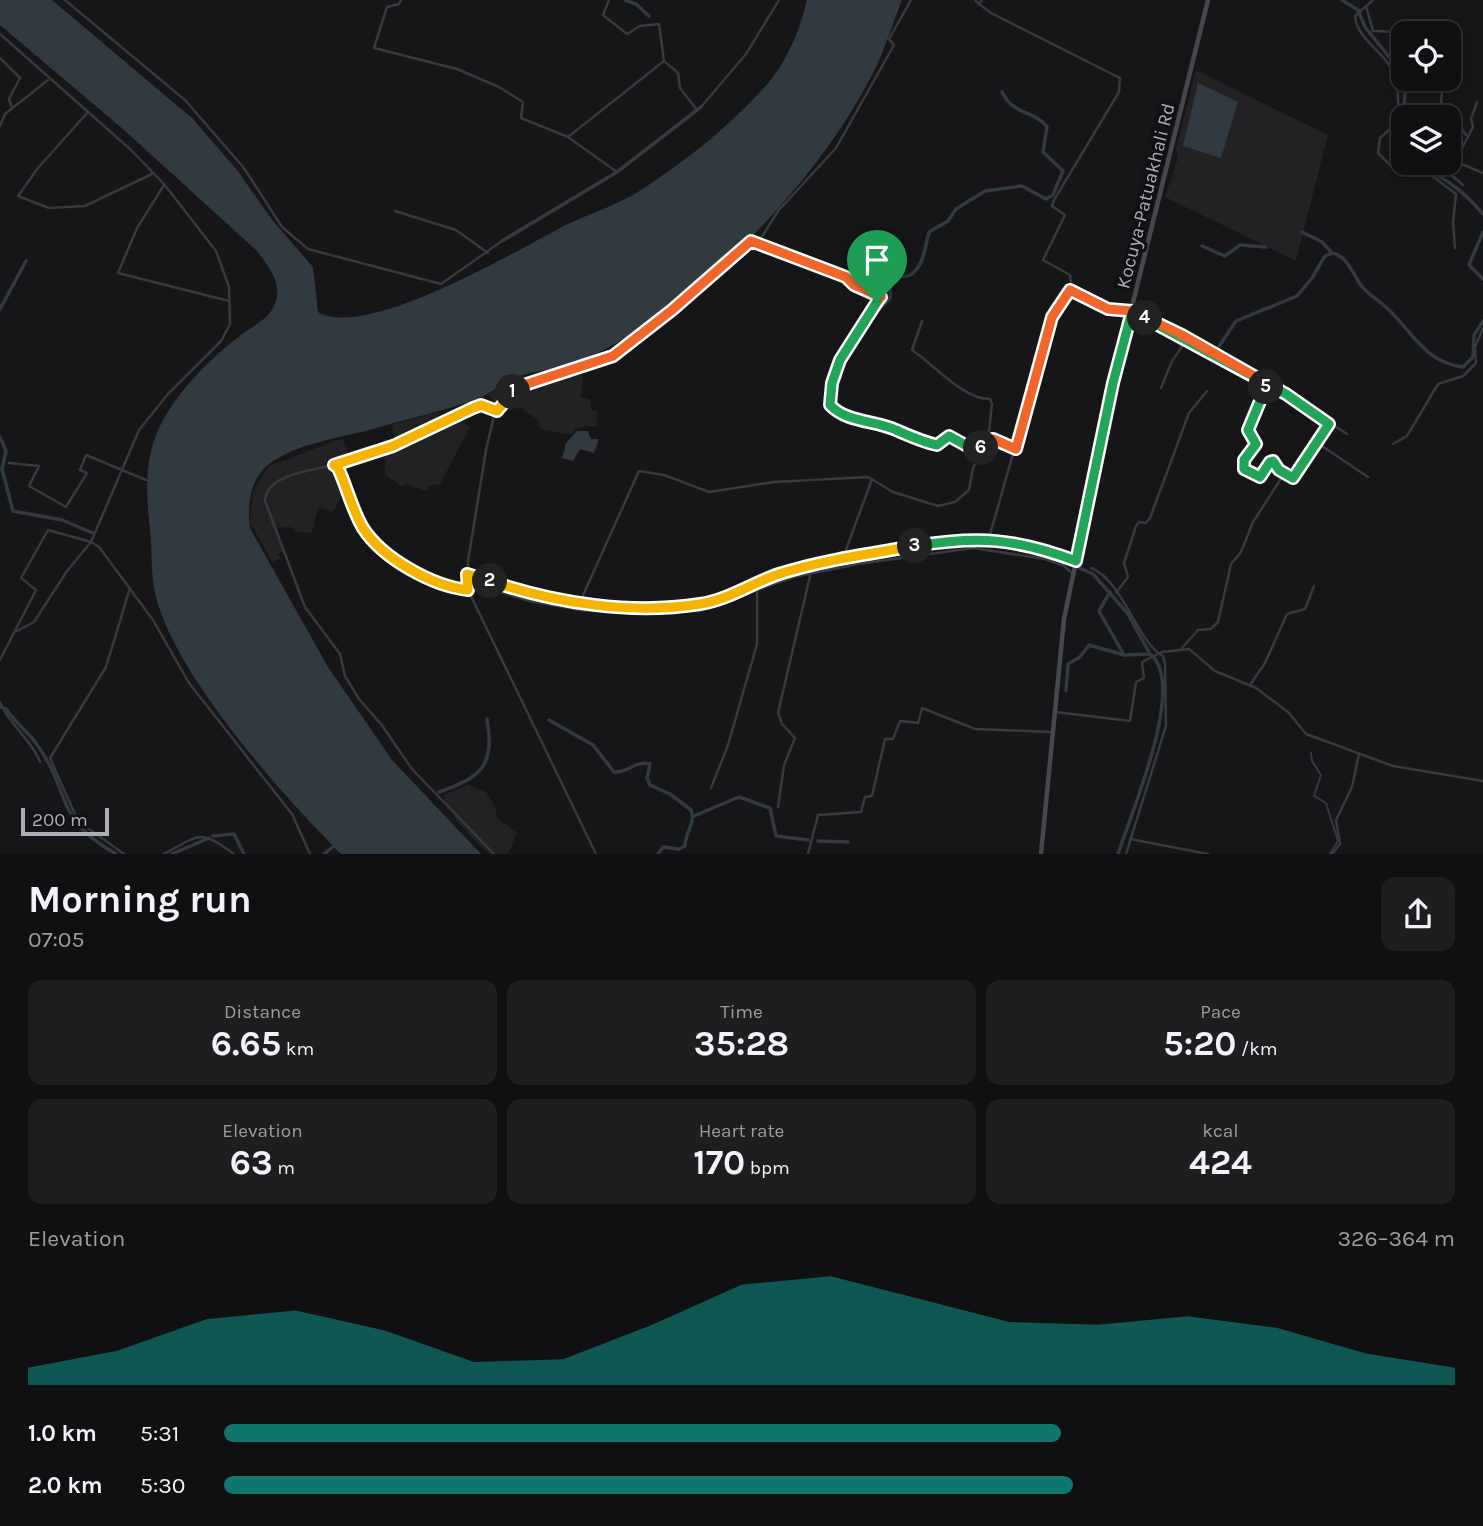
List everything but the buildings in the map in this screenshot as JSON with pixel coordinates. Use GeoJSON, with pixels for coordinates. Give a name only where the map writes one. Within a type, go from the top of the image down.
{"type":"FeatureCollection","features":[{"type":"Feature","properties":{"kind":"main road","name":"Kocuya-Patuakhali Rd"},"geometry":{"type":"LineString","coordinates":[[1041,854],[1064,619],[1113,383],[1208,0]]}},
{"type":"Feature","properties":{"kind":"street"},"geometry":{"type":"LineString","coordinates":[[65,0],[192,107],[244,168],[282,228],[308,250],[441,284],[502,241],[617,172],[699,108],[746,54],[779,0]]}},
{"type":"Feature","properties":{"kind":"street"},"geometry":{"type":"LineString","coordinates":[[401,0],[399,4],[387,7],[374,48],[436,61],[499,88],[523,102],[522,118],[568,137],[617,172]]}},
{"type":"Feature","properties":{"kind":"street"},"geometry":{"type":"LineString","coordinates":[[609,0],[603,15],[626,34],[639,26],[659,24],[664,61],[677,73],[680,88],[699,108]]}},
{"type":"Feature","properties":{"kind":"street"},"geometry":{"type":"LineString","coordinates":[[758,243],[778,211],[836,148],[894,45],[889,39],[911,0]]}},
{"type":"Feature","properties":{"kind":"street"},"geometry":{"type":"LineString","coordinates":[[975,0],[981,2],[990,13],[1121,78],[1119,92],[1053,203],[1065,215],[1043,260],[1070,275],[1070,290],[1052,317],[989,538]]}},
{"type":"Feature","properties":{"kind":"street"},"geometry":{"type":"LineString","coordinates":[[1373,0],[1358,13],[1357,26],[1389,65],[1399,98],[1398,113],[1394,116],[1397,123],[1380,138],[1378,153],[1390,165],[1427,173],[1456,194],[1453,222],[1455,248]]}},
{"type":"Feature","properties":{"kind":"street"},"geometry":{"type":"LineString","coordinates":[[1364,8],[1373,32],[1391,32]]}},
{"type":"Feature","properties":{"kind":"street"},"geometry":{"type":"LineString","coordinates":[[0,34],[146,164],[152,174],[164,184],[216,251],[229,287],[230,324],[221,341],[148,416],[91,542],[67,571],[34,622],[15,632]]}},
{"type":"Feature","properties":{"kind":"street"},"geometry":{"type":"LineString","coordinates":[[0,58],[20,79],[9,99],[12,108]]}},
{"type":"Feature","properties":{"kind":"street"},"geometry":{"type":"LineString","coordinates":[[568,137],[664,61]]}},
{"type":"Feature","properties":{"kind":"street"},"geometry":{"type":"LineString","coordinates":[[0,126],[12,108],[15,109],[33,89],[49,79]]}},
{"type":"Feature","properties":{"kind":"street"},"geometry":{"type":"LineString","coordinates":[[1461,148],[1466,135],[1473,127],[1471,119],[1477,102]]}},
{"type":"Feature","properties":{"kind":"street"},"geometry":{"type":"LineString","coordinates":[[88,112],[38,168],[18,196],[49,208],[85,206],[152,174]]}},
{"type":"Feature","properties":{"kind":"street"},"geometry":{"type":"LineString","coordinates":[[1461,127],[1466,135]]}},
{"type":"Feature","properties":{"kind":"street"},"geometry":{"type":"LineString","coordinates":[[1461,163],[1483,173]]}},
{"type":"Feature","properties":{"kind":"street"},"geometry":{"type":"LineString","coordinates":[[1452,175],[1463,185]]}},
{"type":"Feature","properties":{"kind":"street"},"geometry":{"type":"LineString","coordinates":[[164,184],[137,228],[118,273],[229,301]]}},
{"type":"Feature","properties":{"kind":"street"},"geometry":{"type":"LineString","coordinates":[[395,211],[456,230],[488,253]]}},
{"type":"Feature","properties":{"kind":"street"},"geometry":{"type":"LineString","coordinates":[[596,854],[468,590],[467,574],[486,450],[497,411],[521,386],[613,356],[672,310],[751,241],[846,277],[854,285],[881,297],[840,360],[832,383],[831,407],[927,443],[937,445],[949,436],[967,446],[982,449]]}},
{"type":"Feature","properties":{"kind":"street"},"geometry":{"type":"LineString","coordinates":[[1070,290],[1108,309],[1132,311],[1188,338],[1347,434]]}},
{"type":"Feature","properties":{"kind":"street"},"geometry":{"type":"LineString","coordinates":[[580,603],[639,471],[664,475],[709,492],[774,482],[872,479],[893,492],[926,504],[938,506],[955,502],[968,490],[982,449],[988,441],[992,408],[990,399],[980,398],[960,386],[912,350],[922,321]]}},
{"type":"Feature","properties":{"kind":"street"},"geometry":{"type":"LineString","coordinates":[[1393,444],[1407,436],[1438,384],[1463,376],[1476,363],[1475,347],[1483,328]]}},
{"type":"Feature","properties":{"kind":"street"},"geometry":{"type":"LineString","coordinates":[[1161,388],[1172,361],[1188,338]]}},
{"type":"Feature","properties":{"kind":"street"},"geometry":{"type":"LineString","coordinates":[[1268,384],[1248,430],[1256,444],[1244,460],[1244,469],[1260,477],[1273,461],[1284,474],[1294,477],[1329,424]]}},
{"type":"Feature","properties":{"kind":"street"},"geometry":{"type":"LineString","coordinates":[[1116,593],[1128,577],[1124,563],[1136,526],[1148,521],[1189,413],[1207,391]]}},
{"type":"Feature","properties":{"kind":"street"},"geometry":{"type":"LineString","coordinates":[[494,854],[412,769],[366,709],[345,676],[340,654],[305,607],[264,497],[285,475],[334,465],[393,446],[481,405],[497,411]]}},
{"type":"Feature","properties":{"kind":"street"},"geometry":{"type":"LineString","coordinates":[[988,441],[997,439],[1016,449]]}},
{"type":"Feature","properties":{"kind":"street"},"geometry":{"type":"LineString","coordinates":[[1317,443],[1367,477]]}},
{"type":"Feature","properties":{"kind":"street"},"geometry":{"type":"LineString","coordinates":[[9,463],[39,466],[29,486],[66,506],[87,473],[80,470],[86,455],[146,480]]}},
{"type":"Feature","properties":{"kind":"street"},"geometry":{"type":"LineString","coordinates":[[334,465],[338,468],[362,526],[381,550],[454,589],[468,590]]}},
{"type":"Feature","properties":{"kind":"street"},"geometry":{"type":"LineString","coordinates":[[1182,648],[1198,630],[1211,629],[1218,622],[1231,564],[1241,552],[1250,527],[1284,474]]}},
{"type":"Feature","properties":{"kind":"street"},"geometry":{"type":"LineString","coordinates":[[843,558],[872,479]]}},
{"type":"Feature","properties":{"kind":"street"},"geometry":{"type":"LineString","coordinates":[[0,660],[36,590],[21,578],[48,530],[91,542],[99,547],[130,588],[189,682],[292,814],[310,854]]}},
{"type":"Feature","properties":{"kind":"street"},"geometry":{"type":"LineString","coordinates":[[467,574],[543,598],[580,603],[660,607],[720,600],[780,574],[843,558],[950,541],[989,538],[1025,545],[1076,562]]}},
{"type":"Feature","properties":{"kind":"street"},"geometry":{"type":"LineString","coordinates":[[498,590],[563,608],[664,613],[709,609],[779,580],[810,576],[858,564],[972,548],[1045,559],[1064,566],[1073,573]]}},
{"type":"Feature","properties":{"kind":"street"},"geometry":{"type":"LineString","coordinates":[[1091,568],[1098,572],[1116,593],[1156,654],[1163,656],[1165,663],[1166,726],[1126,854]]}},
{"type":"Feature","properties":{"kind":"street"},"geometry":{"type":"LineString","coordinates":[[778,807],[784,765],[795,738],[782,724],[778,713],[810,576]]}},
{"type":"Feature","properties":{"kind":"street"},"geometry":{"type":"LineString","coordinates":[[1250,685],[1265,663],[1287,614],[1305,609],[1314,586]]}},
{"type":"Feature","properties":{"kind":"street"},"geometry":{"type":"LineString","coordinates":[[124,854],[78,821],[50,758],[106,667],[130,588]]}},
{"type":"Feature","properties":{"kind":"street"},"geometry":{"type":"LineString","coordinates":[[712,788],[728,745],[756,649],[757,590]]}},
{"type":"Feature","properties":{"kind":"street"},"geometry":{"type":"LineString","coordinates":[[1054,711],[1130,721],[1136,682],[1144,678],[1142,662],[1156,654],[1189,649],[1215,671],[1250,685],[1288,712],[1306,734],[1401,768],[1483,781]]}},
{"type":"Feature","properties":{"kind":"street"},"geometry":{"type":"LineString","coordinates":[[0,702],[4,712],[33,745],[40,762]]}},
{"type":"Feature","properties":{"kind":"street"},"geometry":{"type":"LineString","coordinates":[[808,854],[818,815],[861,812],[865,797],[873,795],[885,739],[893,739],[900,721],[918,723],[922,708],[975,729],[1051,732]]}},
{"type":"Feature","properties":{"kind":"street"},"geometry":{"type":"LineString","coordinates":[[1332,854],[1340,844],[1337,816],[1352,787],[1360,754]]}},
{"type":"Feature","properties":{"kind":"street"},"geometry":{"type":"LineString","coordinates":[[164,854],[197,836],[211,837],[234,854]]}},
{"type":"Feature","properties":{"kind":"street"},"geometry":{"type":"LineString","coordinates":[[1130,839],[1208,854]]}},
{"type":"Feature","properties":{"kind":"shaded area"},"geometry":{"type":"Polygon","coordinates":[[[0,0],[52,0],[193,119],[313,267],[318,312],[340,318],[369,314],[440,289],[562,227],[635,194],[660,177],[721,130],[771,79],[791,47],[807,0],[902,0],[875,69],[851,112],[821,156],[748,241],[706,280],[662,314],[618,342],[573,364],[517,377],[480,398],[463,404],[305,446],[268,465],[257,478],[250,503],[250,528],[328,667],[392,760],[481,854],[341,854],[289,799],[231,729],[181,655],[164,620],[154,588],[147,490],[151,451],[167,413],[185,388],[218,354],[270,313],[276,300],[277,285],[257,251],[124,130],[0,25],[0,0]]]}},
{"type":"Feature","properties":{"kind":"shaded area"},"geometry":{"type":"Polygon","coordinates":[[[1196,70],[1328,135],[1296,261],[1165,197],[1178,158],[1176,149],[1196,70]]]}},
{"type":"Feature","properties":{"kind":"shaded area"},"geometry":{"type":"Polygon","coordinates":[[[1198,83],[1238,102],[1221,158],[1183,146],[1198,83]]]}},
{"type":"Feature","properties":{"kind":"shaded area"},"geometry":{"type":"Polygon","coordinates":[[[584,366],[581,398],[590,399],[591,410],[597,411],[597,426],[578,427],[570,435],[540,429],[539,420],[524,411],[510,395],[497,406],[488,394],[520,378],[523,388],[530,389],[535,383],[584,366]]]}},
{"type":"Feature","properties":{"kind":"shaded area"},"geometry":{"type":"Polygon","coordinates":[[[439,412],[438,432],[457,419],[470,427],[440,484],[429,486],[427,491],[407,484],[401,486],[385,475],[385,451],[398,446],[391,425],[439,412]]]}},
{"type":"Feature","properties":{"kind":"shaded area"},"geometry":{"type":"Polygon","coordinates":[[[577,431],[588,431],[591,439],[599,439],[594,453],[580,449],[573,461],[562,458],[566,443],[577,431]]]}},
{"type":"Feature","properties":{"kind":"shaded area"},"geometry":{"type":"Polygon","coordinates":[[[343,438],[349,457],[328,464],[327,468],[335,472],[335,478],[345,489],[333,512],[318,508],[312,533],[296,532],[291,527],[277,528],[285,551],[278,554],[281,558],[272,562],[250,522],[253,491],[269,466],[343,438]]]}},
{"type":"Feature","properties":{"kind":"shaded area"},"geometry":{"type":"Polygon","coordinates":[[[468,785],[486,792],[495,806],[497,818],[517,833],[508,854],[490,854],[481,847],[457,821],[444,799],[444,795],[468,785]]]}},
{"type":"Feature","properties":{"kind":"waterway"},"geometry":{"type":"LineString","coordinates":[[625,0],[636,4],[649,16]]}},
{"type":"Feature","properties":{"kind":"waterway"},"geometry":{"type":"LineString","coordinates":[[1342,0],[1358,10],[1365,27],[1394,63],[1405,91],[1404,105]]}},
{"type":"Feature","properties":{"kind":"waterway"},"geometry":{"type":"LineString","coordinates":[[870,319],[890,298],[891,281],[910,275],[916,270],[922,259],[929,232],[948,221],[956,209],[985,191],[1022,186],[1046,199],[1053,195],[1063,171],[1043,152],[1047,127],[1012,105],[1002,92]]}},
{"type":"Feature","properties":{"kind":"waterway"},"geometry":{"type":"LineString","coordinates":[[1436,175],[1456,187],[1483,214]]}},
{"type":"Feature","properties":{"kind":"waterway"},"geometry":{"type":"LineString","coordinates":[[1302,232],[1322,242],[1332,253]]}},
{"type":"Feature","properties":{"kind":"waterway"},"geometry":{"type":"LineString","coordinates":[[1483,232],[1469,265],[1483,279]]}},
{"type":"Feature","properties":{"kind":"waterway"},"geometry":{"type":"LineString","coordinates":[[1202,246],[1225,256],[1240,245],[1266,247]]}},
{"type":"Feature","properties":{"kind":"waterway"},"geometry":{"type":"LineString","coordinates":[[1216,351],[1236,321],[1297,296],[1325,256],[1332,253],[1341,257],[1363,288],[1388,309],[1421,346],[1439,360],[1463,367],[1473,357],[1474,335],[1483,321]]}},
{"type":"Feature","properties":{"kind":"waterway"},"geometry":{"type":"LineString","coordinates":[[0,309],[26,261]]}},
{"type":"Feature","properties":{"kind":"waterway"},"geometry":{"type":"LineString","coordinates":[[0,437],[6,451],[2,469],[13,511],[62,520],[93,533]]}},
{"type":"Feature","properties":{"kind":"waterway"},"geometry":{"type":"LineString","coordinates":[[748,590],[790,575],[854,560],[966,544],[1009,546],[1060,559],[1093,574],[1128,614],[1160,669],[1163,692],[1153,751],[1118,854]]}},
{"type":"Feature","properties":{"kind":"waterway"},"geometry":{"type":"LineString","coordinates":[[470,578],[544,600],[621,609]]}},
{"type":"Feature","properties":{"kind":"waterway"},"geometry":{"type":"LineString","coordinates":[[1110,592],[1099,611],[1124,655]]}},
{"type":"Feature","properties":{"kind":"waterway"},"geometry":{"type":"LineString","coordinates":[[671,610],[715,604]]}},
{"type":"Feature","properties":{"kind":"waterway"},"geometry":{"type":"LineString","coordinates":[[1066,691],[1068,664],[1080,657],[1089,645],[1124,655],[1150,654]]}},
{"type":"Feature","properties":{"kind":"waterway"},"geometry":{"type":"LineString","coordinates":[[0,707],[6,709],[38,746],[49,763],[72,817],[96,841],[116,854]]}},
{"type":"Feature","properties":{"kind":"waterway"},"geometry":{"type":"LineString","coordinates":[[439,792],[465,781],[482,768],[489,749],[487,719]]}},
{"type":"Feature","properties":{"kind":"waterway"},"geometry":{"type":"LineString","coordinates":[[549,720],[593,745],[614,772],[650,764],[647,778],[650,785],[670,794],[691,810],[692,819],[685,846],[679,849],[663,847],[658,854]]}},
{"type":"Feature","properties":{"kind":"waterway"},"geometry":{"type":"LineString","coordinates":[[1311,753],[1312,761],[1321,775],[1314,796],[1326,803],[1338,841],[1330,854]]}},
{"type":"Feature","properties":{"kind":"waterway"},"geometry":{"type":"LineString","coordinates":[[694,816],[739,797],[770,808],[776,836],[808,840]]}},
{"type":"Feature","properties":{"kind":"waterway"},"geometry":{"type":"LineString","coordinates":[[213,836],[234,834],[244,854]]}},
{"type":"Feature","properties":{"kind":"waterway"},"geometry":{"type":"LineString","coordinates":[[172,854],[209,838]]}},
{"type":"Feature","properties":{"kind":"waterway"},"geometry":{"type":"LineString","coordinates":[[818,841],[848,842]]}},
{"type":"Feature","properties":{"kind":"waterway"},"geometry":{"type":"LineString","coordinates":[[324,854],[335,845]]}},
{"type":"Feature","properties":{"kind":"route"},"geometry":{"type":"LineString","coordinates":[[877,302],[840,360],[832,383],[830,405],[846,415],[895,429],[927,443],[937,445],[949,436],[967,446],[982,449],[988,441],[997,439],[1016,449],[1052,317],[1070,290],[1108,309],[1132,311],[1168,328],[1182,335],[1261,381],[1268,384],[1248,430],[1256,444],[1243,462],[1246,471],[1260,477],[1273,461],[1278,464],[1279,470],[1293,478],[1329,424],[1286,394],[1188,338],[1182,335],[1155,323],[1132,311],[1113,383],[1076,561],[1025,545],[989,538],[950,541],[843,558],[780,574],[720,600],[696,605],[660,607],[556,601],[467,574],[468,590],[454,589],[381,550],[362,526],[338,468],[334,465],[393,446],[481,405],[497,411],[521,386],[613,356],[672,310],[751,241],[792,254],[846,277],[854,285],[881,297],[877,302]]}}]}
